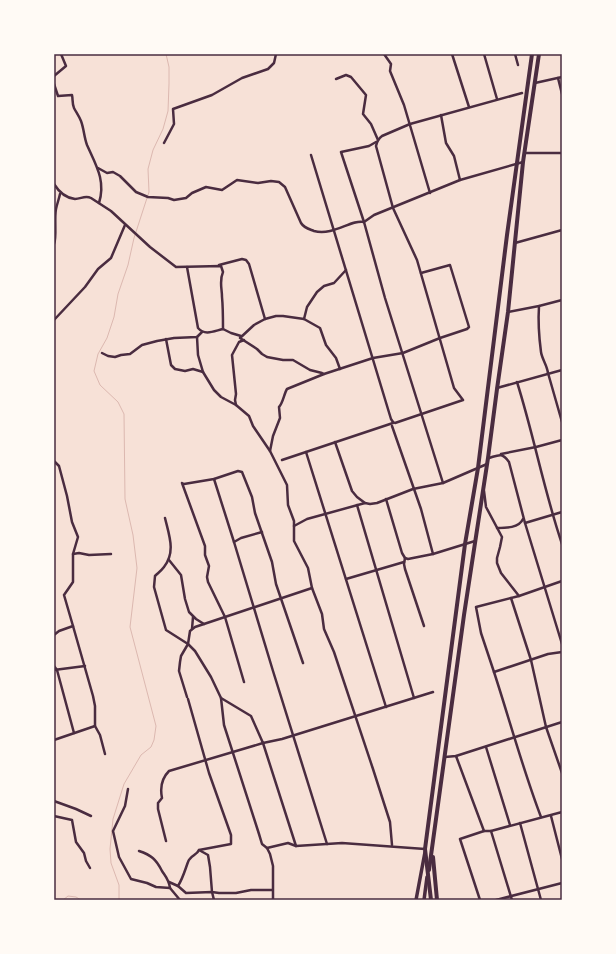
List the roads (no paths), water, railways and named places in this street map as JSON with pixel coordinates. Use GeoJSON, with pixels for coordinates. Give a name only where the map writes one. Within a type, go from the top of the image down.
{"type":"FeatureCollection","features":[{"type":"Feature","properties":{"kind":"main road"},"geometry":{"type":"LineString","coordinates":[[416,900],[425,849],[465,544],[478,468],[507,235],[532,54]]}},
{"type":"Feature","properties":{"kind":"main road"},"geometry":{"type":"LineString","coordinates":[[424,900],[475,541],[488,464],[508,312],[525,153],[539,54]]}},
{"type":"Feature","properties":{"kind":"main road"},"geometry":{"type":"LineString","coordinates":[[425,849],[431,900]]}},
{"type":"Feature","properties":{"kind":"main road"},"geometry":{"type":"LineString","coordinates":[[432,852],[437,900]]}},
{"type":"Feature","properties":{"kind":"street"},"geometry":{"type":"LineString","coordinates":[[54,76],[66,66],[61,54]]}},
{"type":"Feature","properties":{"kind":"street"},"geometry":{"type":"LineString","coordinates":[[164,142],[174,124],[173,109],[212,95],[242,78],[268,69],[274,63],[276,54]]}},
{"type":"Feature","properties":{"kind":"street"},"geometry":{"type":"LineString","coordinates":[[384,54],[391,62],[391,75],[404,105],[430,193]]}},
{"type":"Feature","properties":{"kind":"street"},"geometry":{"type":"LineString","coordinates":[[452,54],[468,107]]}},
{"type":"Feature","properties":{"kind":"street"},"geometry":{"type":"LineString","coordinates":[[484,54],[497,99]]}},
{"type":"Feature","properties":{"kind":"street"},"geometry":{"type":"LineString","coordinates":[[515,54],[518,65]]}},
{"type":"Feature","properties":{"kind":"street"},"geometry":{"type":"LineString","coordinates":[[336,79],[346,74],[350,76],[366,95],[363,114],[371,124],[378,141]]}},
{"type":"Feature","properties":{"kind":"street"},"geometry":{"type":"LineString","coordinates":[[535,83],[562,77]]}},
{"type":"Feature","properties":{"kind":"street"},"geometry":{"type":"LineString","coordinates":[[558,78],[562,94]]}},
{"type":"Feature","properties":{"kind":"street"},"geometry":{"type":"LineString","coordinates":[[54,84],[58,96],[72,95],[73,107],[79,116],[88,146],[98,168],[102,194],[99,203]]}},
{"type":"Feature","properties":{"kind":"street"},"geometry":{"type":"LineString","coordinates":[[282,460],[463,400],[454,388],[417,260],[393,208],[376,146],[378,138],[410,124],[522,93]]}},
{"type":"Feature","properties":{"kind":"street"},"geometry":{"type":"LineString","coordinates":[[441,115],[446,143],[454,156],[460,180]]}},
{"type":"Feature","properties":{"kind":"street"},"geometry":{"type":"LineString","coordinates":[[382,136],[378,141],[369,146],[341,152],[364,222],[385,298],[443,483]]}},
{"type":"Feature","properties":{"kind":"street"},"geometry":{"type":"LineString","coordinates":[[525,153],[562,153]]}},
{"type":"Feature","properties":{"kind":"street"},"geometry":{"type":"LineString","coordinates":[[311,155],[391,419],[395,423]]}},
{"type":"Feature","properties":{"kind":"street"},"geometry":{"type":"LineString","coordinates":[[98,168],[107,172],[113,172],[120,176],[136,192],[148,197],[168,198],[174,200],[186,198],[192,193],[206,187],[222,190],[237,180],[258,183],[271,181],[279,182],[284,187],[304,227],[320,232],[334,231],[360,221],[364,222],[374,215],[460,180],[524,162]]}},
{"type":"Feature","properties":{"kind":"street"},"geometry":{"type":"LineString","coordinates":[[54,184],[60,194],[75,199],[88,196],[99,203],[176,268],[217,266],[242,259],[246,260],[249,264],[265,319]]}},
{"type":"Feature","properties":{"kind":"street"},"geometry":{"type":"LineString","coordinates":[[54,244],[56,242],[54,228],[56,209],[60,194]]}},
{"type":"Feature","properties":{"kind":"street"},"geometry":{"type":"LineString","coordinates":[[54,320],[85,287],[98,269],[111,258],[125,225]]}},
{"type":"Feature","properties":{"kind":"street"},"geometry":{"type":"LineString","coordinates":[[515,243],[562,230]]}},
{"type":"Feature","properties":{"kind":"street"},"geometry":{"type":"LineString","coordinates":[[270,451],[273,436],[280,418],[279,407],[287,388],[373,358],[403,353],[440,338],[461,332],[469,327],[462,298],[450,265],[421,273]]}},
{"type":"Feature","properties":{"kind":"street"},"geometry":{"type":"LineString","coordinates":[[217,266],[221,266],[223,272],[221,278],[223,329]]}},
{"type":"Feature","properties":{"kind":"street"},"geometry":{"type":"LineString","coordinates":[[187,267],[198,328],[202,332],[206,333],[223,329],[231,334],[241,336],[240,338],[267,357],[293,360],[310,370],[322,372],[324,374]]}},
{"type":"Feature","properties":{"kind":"street"},"geometry":{"type":"LineString","coordinates":[[304,319],[307,307],[317,292],[324,286],[334,283],[346,269]]}},
{"type":"Feature","properties":{"kind":"street"},"geometry":{"type":"LineString","coordinates":[[508,312],[562,300]]}},
{"type":"Feature","properties":{"kind":"street"},"geometry":{"type":"LineString","coordinates":[[539,306],[538,317],[541,354],[546,363],[562,422]]}},
{"type":"Feature","properties":{"kind":"street"},"geometry":{"type":"LineString","coordinates":[[241,336],[254,325],[265,319],[276,316],[304,319],[320,328],[326,345],[336,358],[340,369]]}},
{"type":"Feature","properties":{"kind":"street"},"geometry":{"type":"LineString","coordinates":[[102,353],[115,357],[130,354],[142,345],[166,339],[197,337],[202,332]]}},
{"type":"Feature","properties":{"kind":"street"},"geometry":{"type":"LineString","coordinates":[[197,337],[198,355],[202,372],[220,397],[236,405],[249,416],[253,426],[270,451],[287,485],[288,504],[294,521],[294,541],[308,568],[312,588],[322,614],[324,629],[334,652],[356,716],[390,822],[392,845]]}},
{"type":"Feature","properties":{"kind":"street"},"geometry":{"type":"LineString","coordinates":[[166,339],[171,365],[175,369],[185,371],[193,369],[202,372]]}},
{"type":"Feature","properties":{"kind":"street"},"geometry":{"type":"LineString","coordinates":[[236,405],[232,355],[239,342],[244,340]]}},
{"type":"Feature","properties":{"kind":"street"},"geometry":{"type":"LineString","coordinates":[[497,389],[516,382],[562,370]]}},
{"type":"Feature","properties":{"kind":"street"},"geometry":{"type":"LineString","coordinates":[[516,382],[536,447],[552,515],[562,544]]}},
{"type":"Feature","properties":{"kind":"street"},"geometry":{"type":"LineString","coordinates":[[392,426],[421,510],[432,554]]}},
{"type":"Feature","properties":{"kind":"street"},"geometry":{"type":"LineString","coordinates":[[488,458],[562,440]]}},
{"type":"Feature","properties":{"kind":"street"},"geometry":{"type":"LineString","coordinates":[[336,442],[352,491],[365,503]]}},
{"type":"Feature","properties":{"kind":"street"},"geometry":{"type":"LineString","coordinates":[[306,452],[327,514],[386,707]]}},
{"type":"Feature","properties":{"kind":"street"},"geometry":{"type":"LineString","coordinates":[[500,454],[505,456],[509,462],[523,518],[562,644]]}},
{"type":"Feature","properties":{"kind":"street"},"geometry":{"type":"LineString","coordinates":[[54,461],[59,466],[68,496],[72,522],[78,537],[73,554],[73,582],[64,595],[94,702],[95,726],[100,735],[105,754]]}},
{"type":"Feature","properties":{"kind":"street"},"geometry":{"type":"LineString","coordinates":[[294,527],[302,521],[365,503],[370,504],[386,500],[413,488],[443,483],[488,464]]}},
{"type":"Feature","properties":{"kind":"street"},"geometry":{"type":"LineString","coordinates":[[244,682],[225,617],[208,582],[207,577],[209,566],[205,555],[205,546],[182,483],[189,484],[214,479],[238,471],[242,472],[252,497],[255,513],[272,562],[276,584],[303,663]]}},
{"type":"Feature","properties":{"kind":"street"},"geometry":{"type":"LineString","coordinates":[[214,479],[327,844]]}},
{"type":"Feature","properties":{"kind":"street"},"geometry":{"type":"LineString","coordinates":[[484,489],[486,507],[500,533],[502,541],[497,558],[500,573],[519,596]]}},
{"type":"Feature","properties":{"kind":"street"},"geometry":{"type":"LineString","coordinates":[[386,500],[402,553],[405,558],[404,562],[424,626]]}},
{"type":"Feature","properties":{"kind":"street"},"geometry":{"type":"LineString","coordinates":[[357,505],[414,698]]}},
{"type":"Feature","properties":{"kind":"street"},"geometry":{"type":"LineString","coordinates":[[525,524],[562,512]]}},
{"type":"Feature","properties":{"kind":"street"},"geometry":{"type":"LineString","coordinates":[[165,518],[171,545],[169,559],[164,568],[155,576],[154,587],[166,630],[188,644],[199,656],[221,698],[224,725],[262,844],[267,848],[270,854],[273,866],[272,900]]}},
{"type":"Feature","properties":{"kind":"street"},"geometry":{"type":"LineString","coordinates":[[497,528],[507,528],[516,525],[521,522],[523,518]]}},
{"type":"Feature","properties":{"kind":"street"},"geometry":{"type":"LineString","coordinates":[[234,542],[241,538],[262,532]]}},
{"type":"Feature","properties":{"kind":"street"},"geometry":{"type":"LineString","coordinates":[[405,558],[411,559],[432,554],[475,541]]}},
{"type":"Feature","properties":{"kind":"street"},"geometry":{"type":"LineString","coordinates":[[73,554],[110,554]]}},
{"type":"Feature","properties":{"kind":"street"},"geometry":{"type":"LineString","coordinates":[[169,559],[181,575],[184,599],[189,612],[204,624]]}},
{"type":"Feature","properties":{"kind":"street"},"geometry":{"type":"LineString","coordinates":[[346,579],[404,562]]}},
{"type":"Feature","properties":{"kind":"street"},"geometry":{"type":"LineString","coordinates":[[541,818],[526,778],[515,736],[481,633],[476,607],[519,596],[562,581]]}},
{"type":"Feature","properties":{"kind":"street"},"geometry":{"type":"LineString","coordinates":[[192,629],[312,588]]}},
{"type":"Feature","properties":{"kind":"street"},"geometry":{"type":"LineString","coordinates":[[512,598],[531,660],[546,727],[562,773]]}},
{"type":"Feature","properties":{"kind":"street"},"geometry":{"type":"LineString","coordinates":[[178,886],[189,860],[196,855],[199,850],[231,844],[232,835],[225,820],[205,761],[179,671],[181,656],[188,644],[189,633],[194,623],[193,616]]}},
{"type":"Feature","properties":{"kind":"street"},"geometry":{"type":"LineString","coordinates":[[54,635],[59,631],[73,626]]}},
{"type":"Feature","properties":{"kind":"street"},"geometry":{"type":"LineString","coordinates":[[494,672],[548,654],[562,652]]}},
{"type":"Feature","properties":{"kind":"street"},"geometry":{"type":"LineString","coordinates":[[54,666],[74,734]]}},
{"type":"Feature","properties":{"kind":"street"},"geometry":{"type":"LineString","coordinates":[[56,670],[85,666]]}},
{"type":"Feature","properties":{"kind":"street"},"geometry":{"type":"LineString","coordinates":[[166,842],[158,809],[158,802],[162,798],[161,793],[163,780],[169,771],[433,692]]}},
{"type":"Feature","properties":{"kind":"street"},"geometry":{"type":"LineString","coordinates":[[221,698],[251,716],[263,743],[296,846]]}},
{"type":"Feature","properties":{"kind":"street"},"geometry":{"type":"LineString","coordinates":[[445,758],[486,747],[515,736],[562,722]]}},
{"type":"Feature","properties":{"kind":"street"},"geometry":{"type":"LineString","coordinates":[[54,740],[95,726]]}},
{"type":"Feature","properties":{"kind":"street"},"geometry":{"type":"LineString","coordinates":[[486,747],[510,826]]}},
{"type":"Feature","properties":{"kind":"street"},"geometry":{"type":"LineString","coordinates":[[456,756],[484,831]]}},
{"type":"Feature","properties":{"kind":"street"},"geometry":{"type":"LineString","coordinates":[[128,789],[125,806],[113,831],[119,857],[131,879],[147,883],[156,888],[170,888]]}},
{"type":"Feature","properties":{"kind":"street"},"geometry":{"type":"LineString","coordinates":[[54,801],[76,808],[90,816]]}},
{"type":"Feature","properties":{"kind":"street"},"geometry":{"type":"LineString","coordinates":[[480,900],[460,839],[484,831],[491,831],[562,812]]}},
{"type":"Feature","properties":{"kind":"street"},"geometry":{"type":"LineString","coordinates":[[54,816],[72,820],[76,842],[84,853],[90,868]]}},
{"type":"Feature","properties":{"kind":"street"},"geometry":{"type":"LineString","coordinates":[[551,816],[562,859]]}},
{"type":"Feature","properties":{"kind":"street"},"geometry":{"type":"LineString","coordinates":[[520,823],[541,900]]}},
{"type":"Feature","properties":{"kind":"street"},"geometry":{"type":"LineString","coordinates":[[491,831],[512,900]]}},
{"type":"Feature","properties":{"kind":"street"},"geometry":{"type":"LineString","coordinates":[[267,848],[288,843],[296,846],[342,843],[392,845],[425,849]]}},
{"type":"Feature","properties":{"kind":"street"},"geometry":{"type":"LineString","coordinates":[[199,850],[208,855],[214,900]]}},
{"type":"Feature","properties":{"kind":"street"},"geometry":{"type":"LineString","coordinates":[[139,851],[149,854],[159,864],[170,882],[170,888],[180,900]]}},
{"type":"Feature","properties":{"kind":"street"},"geometry":{"type":"LineString","coordinates":[[170,882],[178,886],[186,893],[212,892],[219,894],[251,890],[272,890]]}},
{"type":"Feature","properties":{"kind":"street"},"geometry":{"type":"LineString","coordinates":[[496,900],[562,883]]}},
{"type":"Feature","properties":{"kind":"waterway"},"geometry":{"type":"LineString","coordinates":[[148,195],[148,169],[153,150],[163,129],[168,111],[169,67],[166,54]]}},
{"type":"Feature","properties":{"kind":"waterway"},"geometry":{"type":"LineString","coordinates":[[118,900],[119,885],[111,863],[110,849],[113,819],[124,784],[141,755],[151,747],[154,740],[156,726],[130,627],[137,568],[133,535],[125,499],[124,414],[118,402],[100,385],[94,371],[98,354],[107,338],[114,317],[118,294],[147,198]]}},
{"type":"Feature","properties":{"kind":"waterway"},"geometry":{"type":"LineString","coordinates":[[63,900],[68,896],[76,897],[81,900]]}}]}
